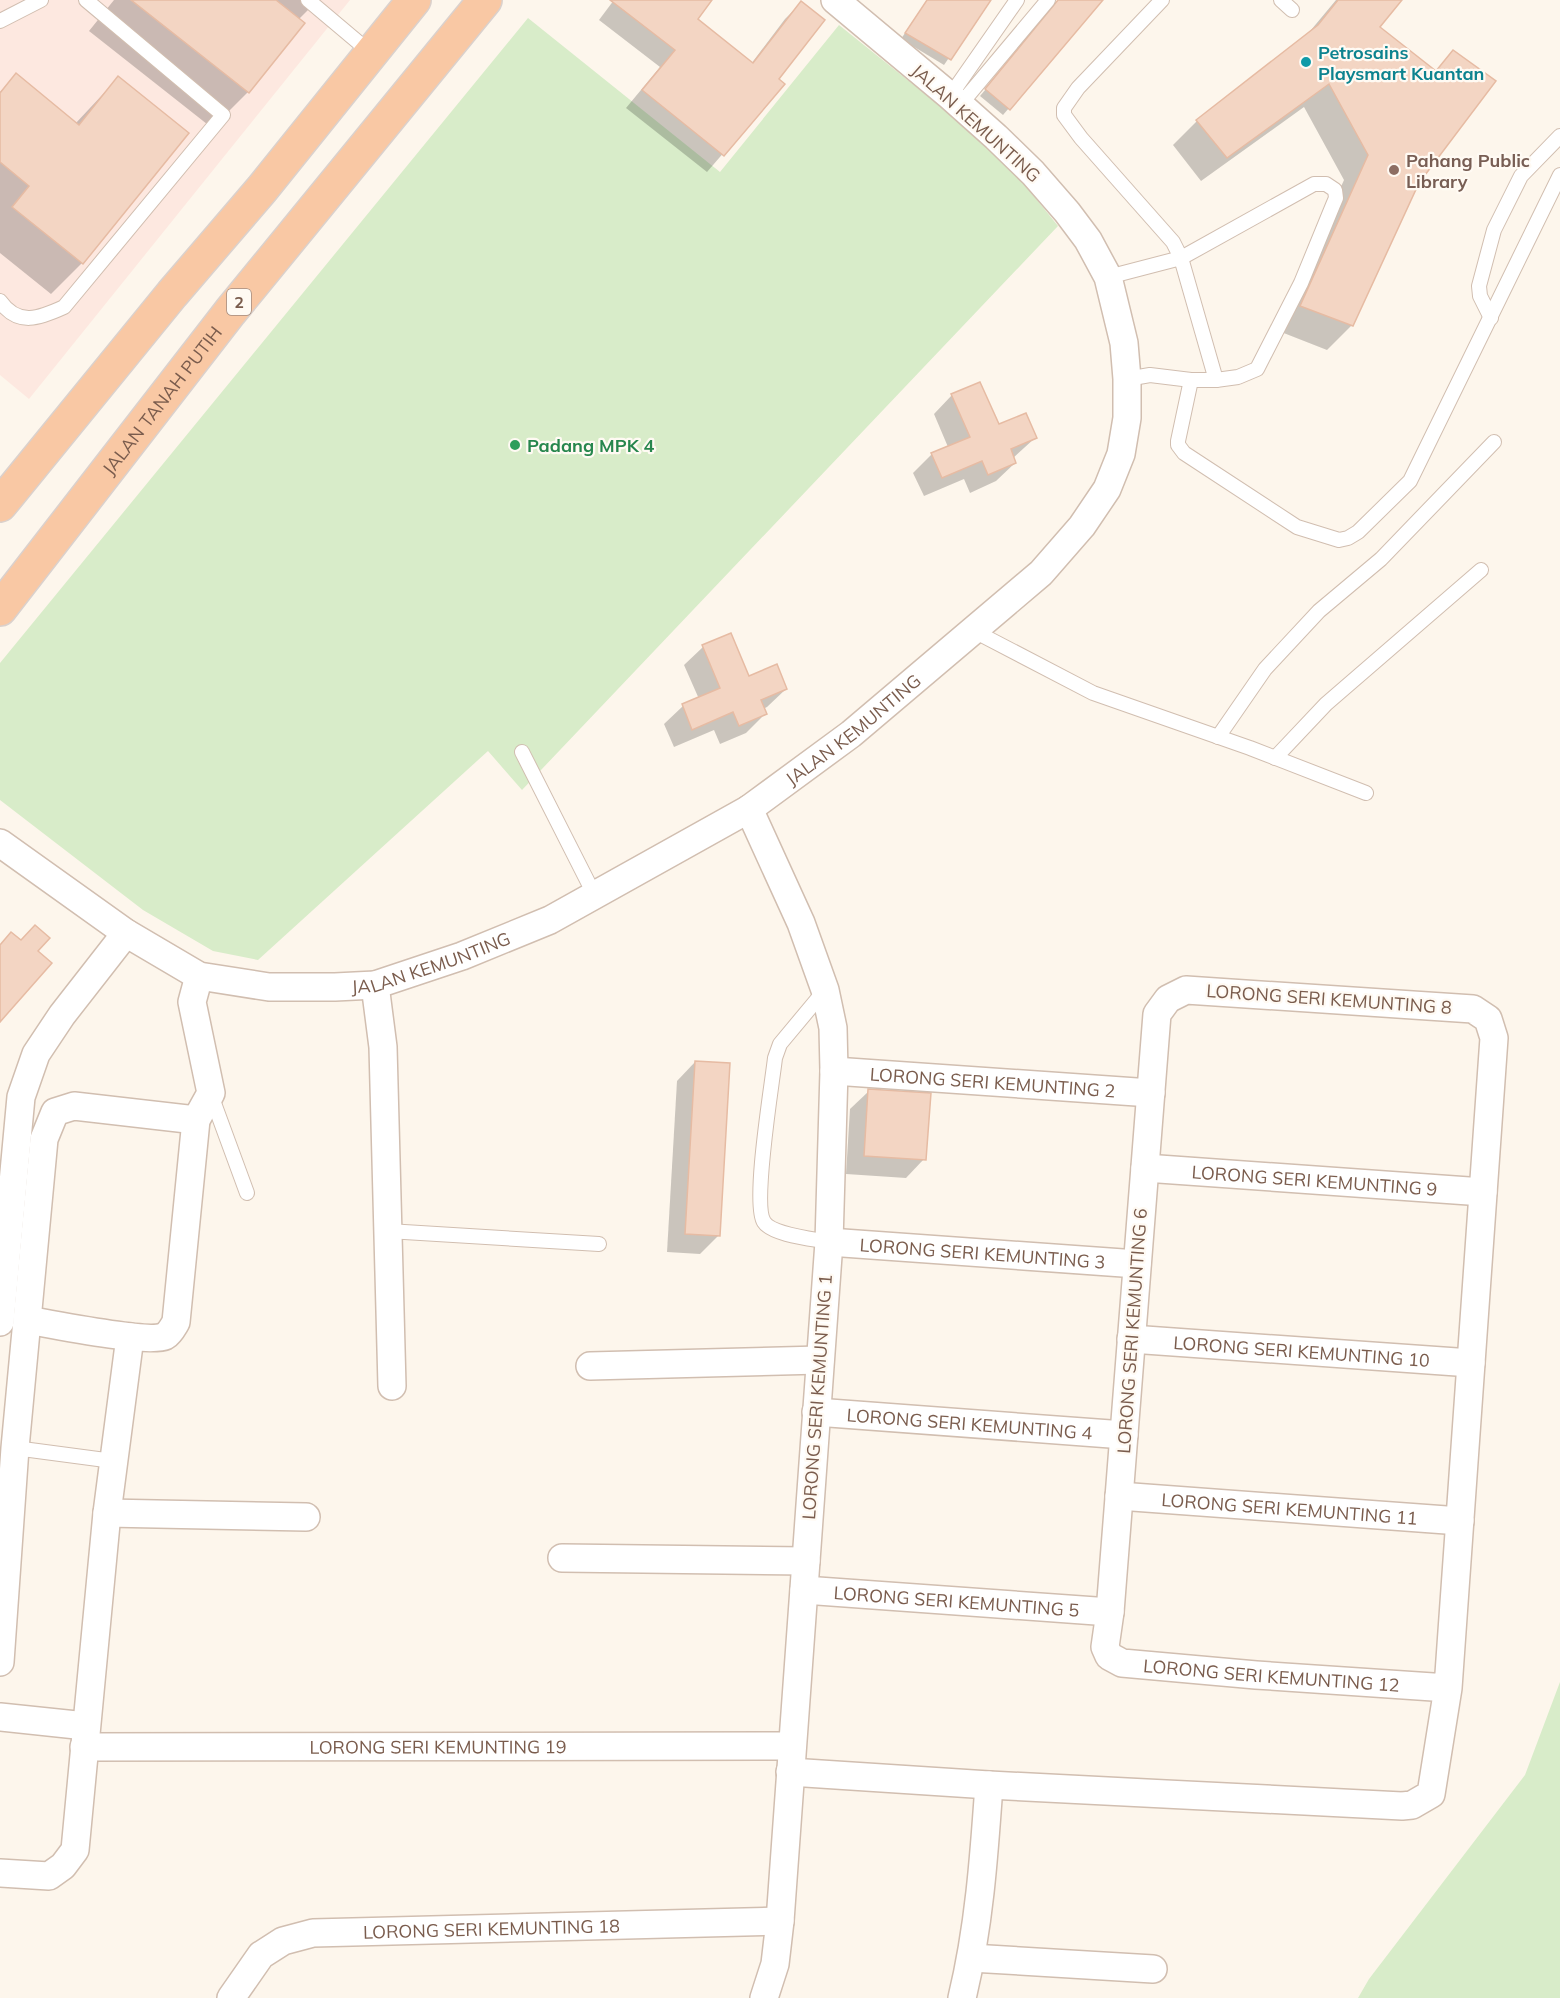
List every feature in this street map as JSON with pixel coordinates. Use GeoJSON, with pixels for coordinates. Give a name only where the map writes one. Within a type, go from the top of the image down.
{"type":"FeatureCollection","features":[{"type":"Feature","properties":{"kind":"highway"},"geometry":{"type":"LineString","coordinates":[[0,505],[172,294],[262,189],[414,0]]}},
{"type":"Feature","properties":{"kind":"highway","name":"JALAN TANAH PUTIH"},"geometry":{"type":"LineString","coordinates":[[0,609],[230,312],[485,0]]}},
{"type":"Feature","properties":{"kind":"street","name":"JALAN KEMUNTING"},"geometry":{"type":"LineString","coordinates":[[0,843],[126,933],[199,976],[269,987],[375,985],[462,956],[550,920],[748,809],[851,734],[1041,573],[1082,526],[1107,489],[1121,454],[1127,418],[1127,379],[1124,343],[1107,278],[1088,240],[1033,173],[955,101],[838,1]]}},
{"type":"Feature","properties":{"kind":"street","name":"LORONG SERI KEMUNTING 1"},"geometry":{"type":"LineString","coordinates":[[748,809],[801,923],[825,990],[833,1028],[834,1071],[829,1242],[780,1921],[775,1964],[764,1998]]}},
{"type":"Feature","properties":{"kind":"street"},"geometry":{"type":"LineString","coordinates":[[0,1322],[21,1097],[36,1054],[62,1015],[126,933]]}},
{"type":"Feature","properties":{"kind":"street"},"geometry":{"type":"LineString","coordinates":[[27,1320],[130,1337],[163,1338],[176,1322],[196,1120],[211,1093],[192,1002],[199,976]]}},
{"type":"Feature","properties":{"kind":"street"},"geometry":{"type":"LineString","coordinates":[[375,985],[383,1047],[392,1386]]}},
{"type":"Feature","properties":{"kind":"street","name":"LORONG SERI KEMUNTING 8"},"geometry":{"type":"LineString","coordinates":[[1157,1014],[1168,999],[1186,990],[1473,1009],[1488,1019],[1494,1038],[1484,1192]]}},
{"type":"Feature","properties":{"kind":"street","name":"LORONG SERI KEMUNTING 6"},"geometry":{"type":"LineString","coordinates":[[1105,1647],[1110,1612],[1157,1014]]}},
{"type":"Feature","properties":{"kind":"street","name":"LORONG SERI KEMUNTING 2"},"geometry":{"type":"LineString","coordinates":[[834,1071],[1151,1093]]}},
{"type":"Feature","properties":{"kind":"street"},"geometry":{"type":"LineString","coordinates":[[0,1662],[15,1448],[44,1139],[55,1112],[74,1106],[196,1120]]}},
{"type":"Feature","properties":{"kind":"street","name":"LORONG SERI KEMUNTING 9"},"geometry":{"type":"LineString","coordinates":[[1145,1168],[1484,1192]]}},
{"type":"Feature","properties":{"kind":"street"},"geometry":{"type":"LineString","coordinates":[[1448,1688],[1484,1192]]}},
{"type":"Feature","properties":{"kind":"street","name":"LORONG SERI KEMUNTING 3"},"geometry":{"type":"LineString","coordinates":[[829,1242],[1137,1264]]}},
{"type":"Feature","properties":{"kind":"street"},"geometry":{"type":"LineString","coordinates":[[0,1873],[49,1876],[63,1866],[75,1850],[106,1513],[130,1337]]}},
{"type":"Feature","properties":{"kind":"street","name":"LORONG SERI KEMUNTING 10"},"geometry":{"type":"LineString","coordinates":[[1131,1339],[1471,1364]]}},
{"type":"Feature","properties":{"kind":"street"},"geometry":{"type":"LineString","coordinates":[[590,1366],[820,1360]]}},
{"type":"Feature","properties":{"kind":"street","name":"LORONG SERI KEMUNTING 4"},"geometry":{"type":"LineString","coordinates":[[816,1412],[1124,1435]]}},
{"type":"Feature","properties":{"kind":"street","name":"LORONG SERI KEMUNTING 11"},"geometry":{"type":"LineString","coordinates":[[1119,1496],[1460,1521]]}},
{"type":"Feature","properties":{"kind":"street"},"geometry":{"type":"LineString","coordinates":[[106,1513],[306,1517]]}},
{"type":"Feature","properties":{"kind":"street"},"geometry":{"type":"LineString","coordinates":[[562,1558],[806,1561]]}},
{"type":"Feature","properties":{"kind":"street","name":"LORONG SERI KEMUNTING 5"},"geometry":{"type":"LineString","coordinates":[[804,1590],[1110,1612]]}},
{"type":"Feature","properties":{"kind":"street","name":"LORONG SERI KEMUNTING 12"},"geometry":{"type":"LineString","coordinates":[[1105,1647],[1109,1656],[1122,1663],[1448,1688]]}},
{"type":"Feature","properties":{"kind":"street","name":"LORONG SERI KEMUNTING 19"},"geometry":{"type":"LineString","coordinates":[[0,1717],[85,1736],[791,1759],[989,1785],[1412,1805],[1431,1794],[1448,1688]]}},
{"type":"Feature","properties":{"kind":"street"},"geometry":{"type":"LineString","coordinates":[[962,1998],[971,1958],[982,1876],[989,1785]]}},
{"type":"Feature","properties":{"kind":"street","name":"LORONG SERI KEMUNTING 18"},"geometry":{"type":"LineString","coordinates":[[231,1998],[261,1955],[283,1941],[313,1933],[780,1921]]}},
{"type":"Feature","properties":{"kind":"street"},"geometry":{"type":"LineString","coordinates":[[971,1958],[1154,1969]]}},
{"type":"Feature","properties":{"kind":"lane"},"geometry":{"type":"LineString","coordinates":[[0,21],[41,0]]}},
{"type":"Feature","properties":{"kind":"lane"},"geometry":{"type":"LineString","coordinates":[[0,301],[18,316],[31,319],[45,316],[64,307],[223,115],[86,0]]}},
{"type":"Feature","properties":{"kind":"lane"},"geometry":{"type":"LineString","coordinates":[[308,0],[371,53]]}},
{"type":"Feature","properties":{"kind":"lane"},"geometry":{"type":"LineString","coordinates":[[955,101],[1017,0]]}},
{"type":"Feature","properties":{"kind":"lane"},"geometry":{"type":"LineString","coordinates":[[955,101],[1048,0]]}},
{"type":"Feature","properties":{"kind":"lane"},"geometry":{"type":"LineString","coordinates":[[1162,0],[1078,88],[1064,108],[1064,115],[1081,138],[1173,242],[1181,258],[1216,380]]}},
{"type":"Feature","properties":{"kind":"lane"},"geometry":{"type":"LineString","coordinates":[[1281,0],[1292,10]]}},
{"type":"Feature","properties":{"kind":"lane"},"geometry":{"type":"LineString","coordinates":[[1491,318],[1482,302],[1479,286],[1494,230],[1521,176],[1560,136]]}},
{"type":"Feature","properties":{"kind":"lane"},"geometry":{"type":"LineString","coordinates":[[1191,380],[1178,441],[1180,448],[1192,459],[1297,527],[1339,540],[1348,538],[1358,532],[1410,480],[1560,175]]}},
{"type":"Feature","properties":{"kind":"lane"},"geometry":{"type":"LineString","coordinates":[[1107,278],[1181,258],[1314,184],[1326,184],[1335,190],[1336,198],[1302,283],[1257,369],[1238,377],[1216,380],[1191,380],[1150,375],[1127,379]]}},
{"type":"Feature","properties":{"kind":"lane"},"geometry":{"type":"LineString","coordinates":[[1218,737],[1264,669],[1319,611],[1381,559],[1494,442]]}},
{"type":"Feature","properties":{"kind":"lane"},"geometry":{"type":"LineString","coordinates":[[1275,758],[1326,704],[1481,570]]}},
{"type":"Feature","properties":{"kind":"lane"},"geometry":{"type":"LineString","coordinates":[[974,631],[1093,693],[1366,793]]}},
{"type":"Feature","properties":{"kind":"lane"},"geometry":{"type":"LineString","coordinates":[[522,752],[595,896]]}},
{"type":"Feature","properties":{"kind":"lane"},"geometry":{"type":"LineString","coordinates":[[825,990],[780,1044],[776,1058],[761,1177],[760,1210],[764,1222],[772,1230],[829,1242]]}},
{"type":"Feature","properties":{"kind":"lane"},"geometry":{"type":"LineString","coordinates":[[211,1093],[248,1193]]}},
{"type":"Feature","properties":{"kind":"lane"},"geometry":{"type":"LineString","coordinates":[[388,1231],[599,1244]]}},
{"type":"Feature","properties":{"kind":"lane"},"geometry":{"type":"LineString","coordinates":[[15,1448],[113,1461]]}},
{"type":"Feature","properties":{"kind":"shaded area"},"geometry":{"type":"Polygon","coordinates":[[[0,0],[350,0],[29,399],[0,375],[0,0]]]}},
{"type":"Feature","properties":{"kind":"green space","name":"Padang MPK 4"},"geometry":{"type":"Polygon","coordinates":[[[528,18],[720,172],[839,25],[1001,155],[1058,226],[522,790],[488,751],[258,960],[213,951],[143,910],[0,800],[0,663],[528,18]]]}},
{"type":"Feature","properties":{"kind":"green space"},"geometry":{"type":"Polygon","coordinates":[[[1560,1682],[1560,1998],[1358,1998],[1369,1979],[1525,1775],[1560,1682]]]}},
{"type":"Feature","properties":{"kind":"building"},"geometry":{"type":"Polygon","coordinates":[[[131,0],[276,0],[305,23],[249,93],[131,0]]]}},
{"type":"Feature","properties":{"kind":"building"},"geometry":{"type":"Polygon","coordinates":[[[610,0],[712,0],[698,19],[753,63],[801,1],[825,20],[779,79],[785,84],[724,156],[642,90],[675,50],[610,0]]]}},
{"type":"Feature","properties":{"kind":"building"},"geometry":{"type":"Polygon","coordinates":[[[927,0],[991,0],[951,60],[905,33],[927,0]]]}},
{"type":"Feature","properties":{"kind":"building"},"geometry":{"type":"Polygon","coordinates":[[[1058,0],[1103,0],[1010,110],[985,89],[1058,0]]]}},
{"type":"Feature","properties":{"kind":"building","name":"Pahang Public Library"},"geometry":{"type":"Polygon","coordinates":[[[1338,0],[1402,0],[1380,27],[1436,71],[1453,50],[1496,81],[1419,183],[1353,326],[1300,306],[1368,155],[1329,84],[1227,158],[1196,120],[1318,25],[1338,0]]]}},
{"type":"Feature","properties":{"kind":"building"},"geometry":{"type":"Polygon","coordinates":[[[16,73],[79,125],[118,76],[189,133],[83,264],[12,207],[29,186],[0,162],[0,93],[16,73]]]}},
{"type":"Feature","properties":{"kind":"building"},"geometry":{"type":"Polygon","coordinates":[[[980,382],[999,424],[1026,413],[1037,438],[1011,449],[1016,463],[988,475],[982,461],[942,478],[931,453],[970,437],[951,394],[980,382]]]}},
{"type":"Feature","properties":{"kind":"building"},"geometry":{"type":"Polygon","coordinates":[[[731,633],[749,676],[777,664],[787,689],[761,700],[767,714],[739,726],[733,712],[692,730],[682,704],[720,688],[702,645],[731,633]]]}},
{"type":"Feature","properties":{"kind":"building"},"geometry":{"type":"Polygon","coordinates":[[[35,925],[50,938],[38,951],[52,963],[0,1022],[0,945],[11,932],[21,940],[35,925]]]}},
{"type":"Feature","properties":{"kind":"building"},"geometry":{"type":"Polygon","coordinates":[[[695,1061],[730,1063],[720,1236],[685,1234],[695,1061]]]}},
{"type":"Feature","properties":{"kind":"building"},"geometry":{"type":"Polygon","coordinates":[[[868,1089],[931,1093],[926,1160],[864,1156],[868,1089]]]}},
{"type":"Feature","properties":{"kind":"place","name":"Petrosains Playsmart Kuantan"},"geometry":{"type":"Point","coordinates":[1306,62]}},
{"type":"Feature","properties":{"kind":"place","name":"Pahang Public Library"},"geometry":{"type":"Point","coordinates":[1394,170]}},
{"type":"Feature","properties":{"kind":"place","name":"Padang MPK 4"},"geometry":{"type":"Point","coordinates":[515,445]}}]}
